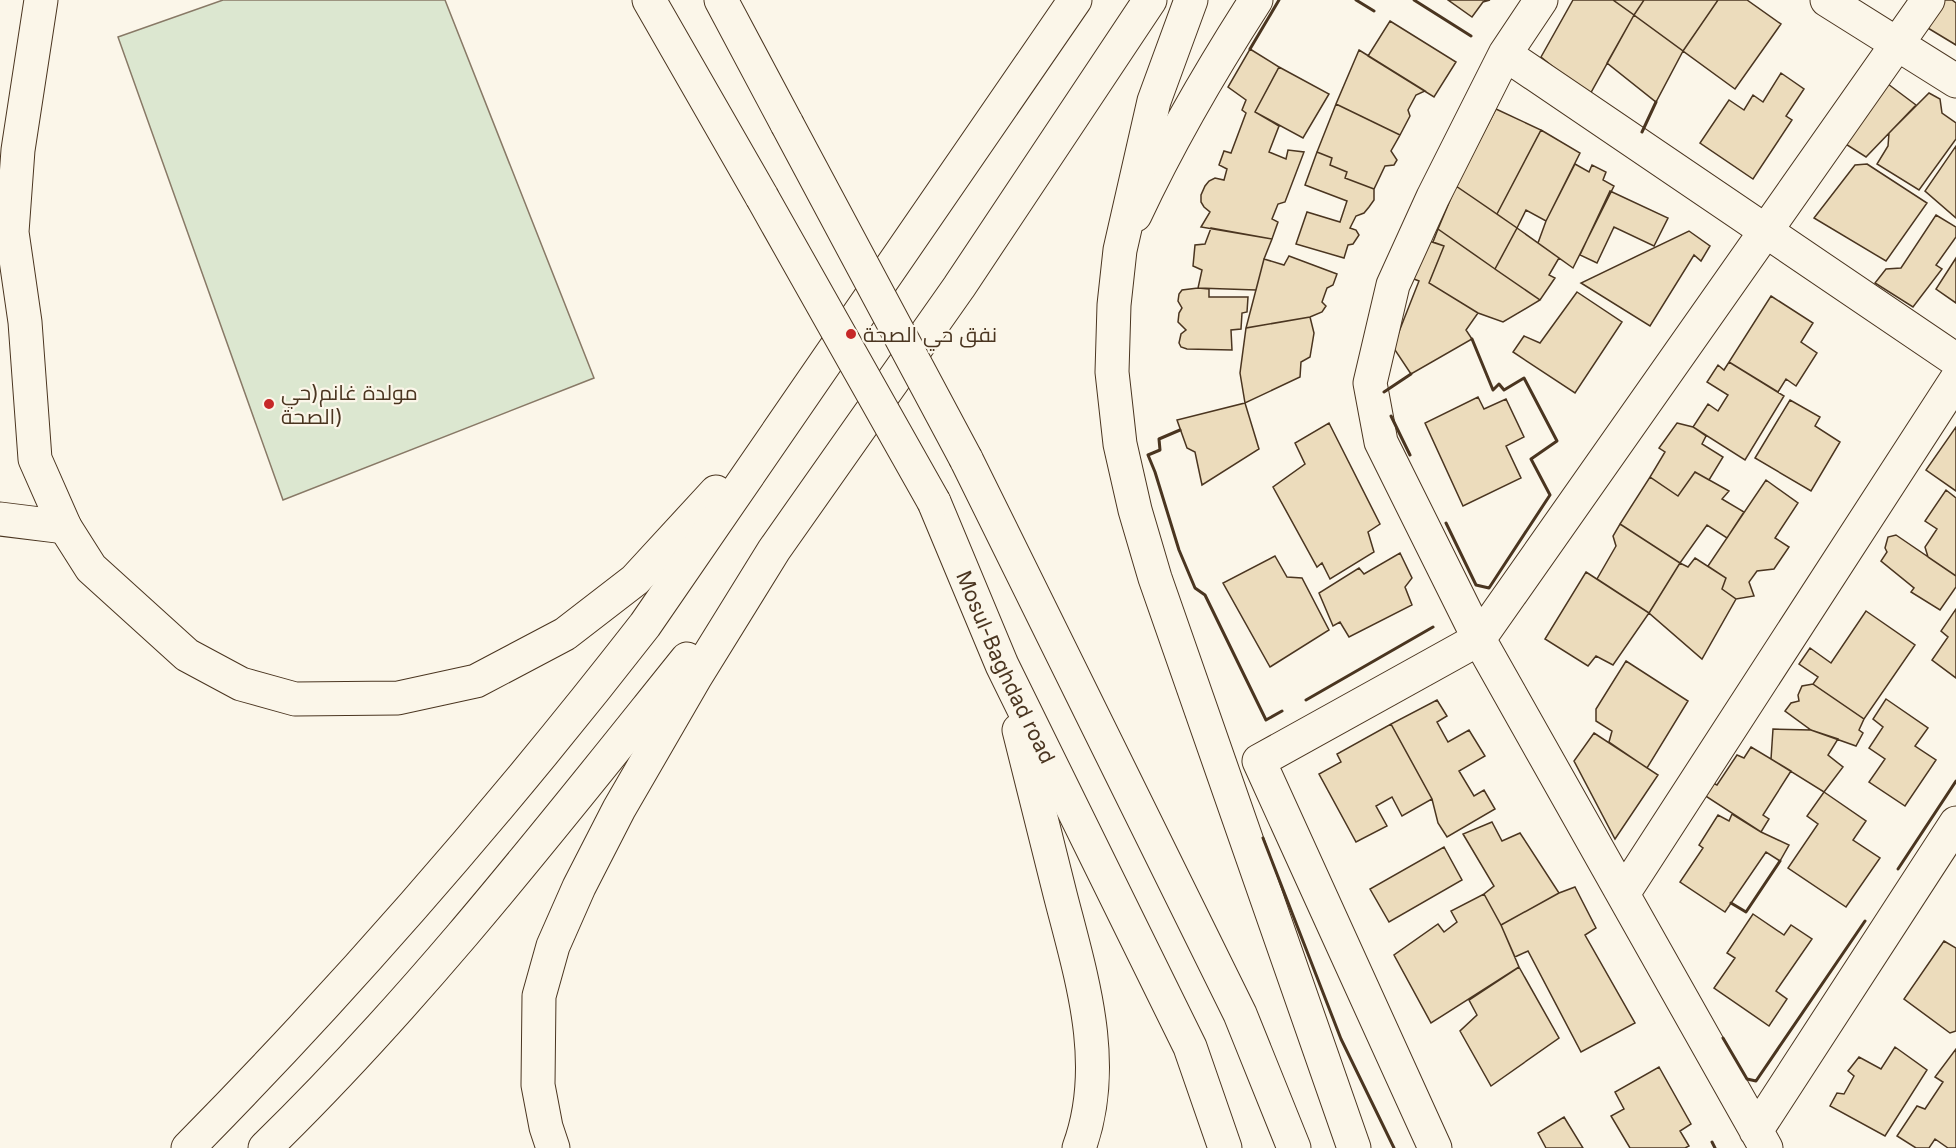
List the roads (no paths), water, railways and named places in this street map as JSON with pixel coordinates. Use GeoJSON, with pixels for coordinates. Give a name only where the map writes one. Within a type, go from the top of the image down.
{"type":"FeatureCollection","features":[{"type":"Feature","properties":{"kind":"main road"},"geometry":{"type":"LineString","coordinates":[[41,0],[18,150],[12,232],[25,322],[35,459],[65,527],[91,568],[187,655],[241,684],[295,699],[398,698],[476,681],[565,634],[635,580],[795,408]]}},
{"type":"Feature","properties":{"kind":"main road"},"geometry":{"type":"LineString","coordinates":[[631,0],[696,83]]}},
{"type":"Feature","properties":{"kind":"main road"},"geometry":{"type":"LineString","coordinates":[[649,0],[696,83]]}},
{"type":"Feature","properties":{"kind":"main road"},"geometry":{"type":"LineString","coordinates":[[721,0],[966,459],[1240,1014],[1294,1148]]}},
{"type":"Feature","properties":{"kind":"main road"},"geometry":{"type":"LineString","coordinates":[[996,115],[1056,0]]}},
{"type":"Feature","properties":{"kind":"main road"},"geometry":{"type":"LineString","coordinates":[[188,1148],[340,990],[483,827],[645,626],[1075,0]]}},
{"type":"Feature","properties":{"kind":"main road"},"geometry":{"type":"LineString","coordinates":[[553,1148],[537,1085],[539,996],[553,946],[579,887],[619,809],[696,676],[774,550],[959,287],[1150,0]]}},
{"type":"Feature","properties":{"kind":"main road"},"geometry":{"type":"LineString","coordinates":[[1191,0],[1154,101],[1120,250],[1114,305],[1112,372],[1120,444],[1135,510],[1163,600],[1354,1148]]}},
{"type":"Feature","properties":{"kind":"main road"},"geometry":{"type":"LineString","coordinates":[[1120,250],[1169,146],[1205,80],[1256,0]]}},
{"type":"Feature","properties":{"kind":"main road"},"geometry":{"type":"LineString","coordinates":[[1541,0],[1505,54],[1433,197],[1393,285],[1370,383],[1381,442],[1479,639],[1761,1140],[1956,823]]}},
{"type":"Feature","properties":{"kind":"main road"},"geometry":{"type":"LineString","coordinates":[[1827,0],[1956,81]]}},
{"type":"Feature","properties":{"kind":"main road"},"geometry":{"type":"LineString","coordinates":[[1435,1148],[1259,761],[1479,639],[1928,0]]}},
{"type":"Feature","properties":{"kind":"main road"},"geometry":{"type":"LineString","coordinates":[[1505,54],[1956,360]]}},
{"type":"Feature","properties":{"kind":"main road","name":"Mosul-Baghdad road"},"geometry":{"type":"LineString","coordinates":[[696,83],[934,502],[1002,665],[1190,1047],[1225,1148]]}},
{"type":"Feature","properties":{"kind":"main road"},"geometry":{"type":"LineString","coordinates":[[1623,894],[1956,380]]}},
{"type":"Feature","properties":{"kind":"main road"},"geometry":{"type":"LineString","coordinates":[[0,519],[65,527]]}},
{"type":"Feature","properties":{"kind":"main road"},"geometry":{"type":"LineString","coordinates":[[265,1148],[371,1038],[454,944],[525,860],[774,550]]}},
{"type":"Feature","properties":{"kind":"main road"},"geometry":{"type":"LineString","coordinates":[[1002,665],[1088,1005],[1094,1054],[1091,1099],[1079,1148]]}},
{"type":"Feature","properties":{"kind":"place","name":"نفق حي الصحة"},"geometry":{"type":"Point","coordinates":[851,334]}},
{"type":"Feature","properties":{"kind":"place","name":"مولدة غانم(حي الصحة)"},"geometry":{"type":"Point","coordinates":[269,404]}}]}
